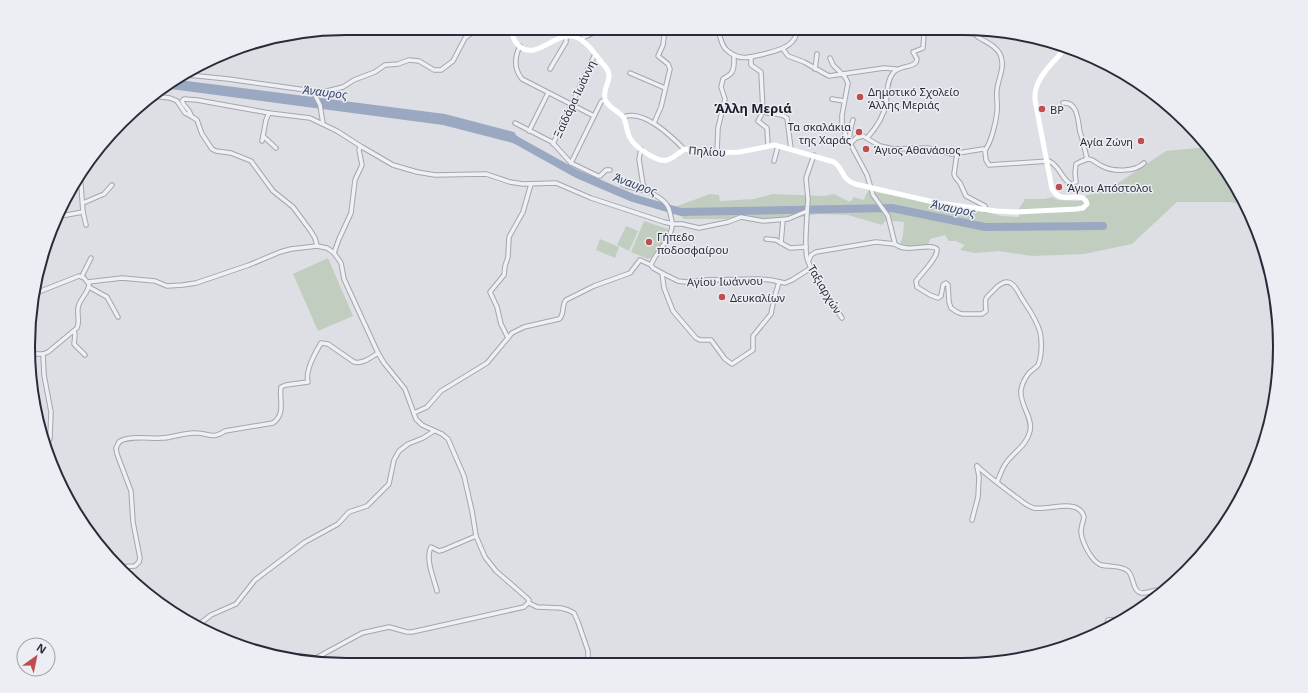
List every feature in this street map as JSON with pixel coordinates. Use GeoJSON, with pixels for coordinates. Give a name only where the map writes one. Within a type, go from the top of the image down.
{"type":"FeatureCollection","features":[{"type":"Feature","properties":{"kind":"main road"},"geometry":{"type":"LineString","coordinates":[[512,35],[520,46],[527,50],[536,49],[566,36],[573,36],[580,40],[606,67],[609,73],[609,80],[605,93],[605,99],[607,103],[623,117]]}},
{"type":"Feature","properties":{"kind":"main road"},"geometry":{"type":"LineString","coordinates":[[1047,161],[1035,93],[1041,79],[1062,52]]}},
{"type":"Feature","properties":{"kind":"main road","name":"Πηλίου"},"geometry":{"type":"LineString","coordinates":[[623,117],[633,143],[659,159],[666,160],[684,150],[689,149],[704,153],[718,153],[740,152],[768,146],[778,146],[835,162],[844,177],[850,182],[938,203],[986,210],[1016,212],[1078,209],[1085,207],[1086,202],[1083,198],[1064,198],[1055,194],[1050,184],[1047,161]]}},
{"type":"Feature","properties":{"kind":"street"},"geometry":{"type":"LineString","coordinates":[[194,76],[313,91],[327,91],[338,89],[354,80],[375,72],[387,64],[398,64],[409,60],[419,61],[434,70],[441,70],[453,61],[465,38],[469,35]]}},
{"type":"Feature","properties":{"kind":"street"},"geometry":{"type":"LineString","coordinates":[[580,40],[590,35]]}},
{"type":"Feature","properties":{"kind":"street"},"geometry":{"type":"LineString","coordinates":[[654,123],[661,107],[669,66],[658,56],[663,45],[664,35]]}},
{"type":"Feature","properties":{"kind":"street"},"geometry":{"type":"LineString","coordinates":[[718,35],[722,46],[727,51],[734,56],[744,58],[751,58],[783,49],[795,39],[796,35]]}},
{"type":"Feature","properties":{"kind":"street"},"geometry":{"type":"LineString","coordinates":[[783,49],[788,56],[829,76],[844,75],[884,68],[896,69],[913,65],[917,62],[913,52],[923,48],[924,35]]}},
{"type":"Feature","properties":{"kind":"street"},"geometry":{"type":"LineString","coordinates":[[550,69],[566,42],[566,36]]}},
{"type":"Feature","properties":{"kind":"street"},"geometry":{"type":"LineString","coordinates":[[977,36],[998,51],[1001,56],[1002,63],[1002,73],[997,88],[996,114],[989,143],[985,150],[986,162],[989,165],[1047,161],[1056,165],[1067,182],[1071,184],[1076,182],[1076,164],[1088,159],[1114,170],[1138,168],[1144,163]]}},
{"type":"Feature","properties":{"kind":"street"},"geometry":{"type":"LineString","coordinates":[[520,46],[516,54],[516,69],[519,75],[526,82],[594,116]]}},
{"type":"Feature","properties":{"kind":"street","name":"Ξαϊδάρα Ιωάννη"},"geometry":{"type":"LineString","coordinates":[[554,144],[595,54]]}},
{"type":"Feature","properties":{"kind":"street"},"geometry":{"type":"LineString","coordinates":[[815,68],[817,54]]}},
{"type":"Feature","properties":{"kind":"street"},"geometry":{"type":"LineString","coordinates":[[718,153],[718,128],[725,99],[721,83],[723,79],[730,75],[732,71],[735,63],[734,56]]}},
{"type":"Feature","properties":{"kind":"street"},"geometry":{"type":"LineString","coordinates":[[751,58],[751,65],[762,72],[763,112],[758,121],[767,128],[768,146]]}},
{"type":"Feature","properties":{"kind":"street"},"geometry":{"type":"LineString","coordinates":[[830,58],[833,65],[847,79],[848,85],[844,101],[842,125],[849,142],[867,175],[875,198],[886,212],[896,244]]}},
{"type":"Feature","properties":{"kind":"street"},"geometry":{"type":"LineString","coordinates":[[866,138],[881,119],[885,106],[889,79],[896,69]]}},
{"type":"Feature","properties":{"kind":"street"},"geometry":{"type":"LineString","coordinates":[[630,73],[665,88]]}},
{"type":"Feature","properties":{"kind":"street"},"geometry":{"type":"LineString","coordinates":[[313,91],[322,113],[323,124]]}},
{"type":"Feature","properties":{"kind":"street"},"geometry":{"type":"LineString","coordinates":[[529,131],[548,93]]}},
{"type":"Feature","properties":{"kind":"street"},"geometry":{"type":"LineString","coordinates":[[160,97],[172,98],[178,103],[185,113],[197,120],[202,134],[212,149],[247,158],[253,162],[273,191],[293,207],[310,230],[318,246]]}},
{"type":"Feature","properties":{"kind":"street"},"geometry":{"type":"LineString","coordinates":[[571,164],[601,102],[605,99]]}},
{"type":"Feature","properties":{"kind":"street"},"geometry":{"type":"LineString","coordinates":[[832,99],[844,101]]}},
{"type":"Feature","properties":{"kind":"street"},"geometry":{"type":"LineString","coordinates":[[192,116],[188,108],[182,103],[182,100],[192,100],[307,118],[323,124],[393,165],[417,172],[435,175],[486,174],[510,182],[523,184],[552,182],[591,198],[673,224],[682,224],[699,228],[728,222],[741,217],[764,221],[783,220],[793,218],[807,211]]}},
{"type":"Feature","properties":{"kind":"street"},"geometry":{"type":"LineString","coordinates":[[1063,103],[1071,104],[1076,111],[1088,159]]}},
{"type":"Feature","properties":{"kind":"street"},"geometry":{"type":"LineString","coordinates":[[763,112],[779,113],[787,118],[791,149]]}},
{"type":"Feature","properties":{"kind":"street"},"geometry":{"type":"LineString","coordinates":[[262,141],[266,120],[269,113]]}},
{"type":"Feature","properties":{"kind":"street"},"geometry":{"type":"LineString","coordinates":[[623,117],[633,116],[654,123],[665,131],[684,150]]}},
{"type":"Feature","properties":{"kind":"street"},"geometry":{"type":"LineString","coordinates":[[849,142],[853,120]]}},
{"type":"Feature","properties":{"kind":"street"},"geometry":{"type":"LineString","coordinates":[[516,123],[554,144],[571,164],[598,176],[606,170],[610,170]]}},
{"type":"Feature","properties":{"kind":"street"},"geometry":{"type":"LineString","coordinates":[[263,136],[276,148]]}},
{"type":"Feature","properties":{"kind":"street"},"geometry":{"type":"LineString","coordinates":[[849,142],[863,136],[880,146],[898,150],[928,148],[948,153],[956,153],[981,149],[985,150]]}},
{"type":"Feature","properties":{"kind":"street"},"geometry":{"type":"LineString","coordinates":[[774,161],[778,146]]}},
{"type":"Feature","properties":{"kind":"street"},"geometry":{"type":"LineString","coordinates":[[334,253],[351,213],[355,180],[362,165],[359,150],[360,147],[362,147]]}},
{"type":"Feature","properties":{"kind":"street"},"geometry":{"type":"LineString","coordinates":[[641,149],[639,159],[643,185],[663,200],[668,206],[673,224],[668,238],[652,265]]}},
{"type":"Feature","properties":{"kind":"street"},"geometry":{"type":"LineString","coordinates":[[956,153],[955,177],[960,183],[966,196],[984,206],[986,210]]}},
{"type":"Feature","properties":{"kind":"street","name":"Ταξιαρχών"},"geometry":{"type":"LineString","coordinates":[[814,155],[806,178],[808,200],[806,247],[811,268],[842,318]]}},
{"type":"Feature","properties":{"kind":"street"},"geometry":{"type":"LineString","coordinates":[[622,181],[623,185],[630,188],[642,190],[645,188]]}},
{"type":"Feature","properties":{"kind":"street"},"geometry":{"type":"LineString","coordinates":[[81,184],[83,212],[86,225]]}},
{"type":"Feature","properties":{"kind":"street"},"geometry":{"type":"LineString","coordinates":[[414,413],[427,407],[441,391],[487,363],[508,338],[501,324],[497,307],[490,292],[504,275],[508,257],[509,237],[523,212],[531,184]]}},
{"type":"Feature","properties":{"kind":"street"},"geometry":{"type":"LineString","coordinates":[[82,203],[104,194],[112,186]]}},
{"type":"Feature","properties":{"kind":"street"},"geometry":{"type":"LineString","coordinates":[[64,215],[83,212]]}},
{"type":"Feature","properties":{"kind":"street"},"geometry":{"type":"LineString","coordinates":[[781,243],[783,220]]}},
{"type":"Feature","properties":{"kind":"street"},"geometry":{"type":"LineString","coordinates":[[766,239],[775,240],[790,248],[806,247]]}},
{"type":"Feature","properties":{"kind":"street"},"geometry":{"type":"LineString","coordinates":[[809,263],[810,256],[815,252],[876,242],[896,244],[900,247],[908,248],[932,246],[937,249],[938,252],[917,279],[916,285],[919,289],[930,296],[938,298],[942,294],[944,284],[947,284],[951,308],[962,314],[983,314],[986,311],[984,303],[987,296],[1000,284],[1008,282],[1016,288],[1037,323],[1041,338],[1040,358],[1038,365],[1029,373],[1021,389],[1021,395],[1030,426],[1030,432],[1021,447],[1006,463],[997,482]]}},
{"type":"Feature","properties":{"kind":"street"},"geometry":{"type":"LineString","coordinates":[[88,282],[122,278],[155,281],[167,286],[187,285],[249,265],[286,250],[318,246],[327,248],[334,253],[341,263],[344,279],[378,353],[404,389],[418,422],[442,434],[448,439],[464,476],[476,536],[482,552],[490,564],[525,596],[529,603],[537,607],[561,608],[574,613],[588,650],[588,658]]}},
{"type":"Feature","properties":{"kind":"street"},"geometry":{"type":"LineString","coordinates":[[82,276],[91,258]]}},
{"type":"Feature","properties":{"kind":"street","name":"Αγίου Ιωάννου"},"geometry":{"type":"LineString","coordinates":[[508,338],[512,332],[524,327],[561,318],[563,303],[566,300],[594,286],[630,273],[640,260],[652,265],[653,268],[662,274],[683,282],[758,279],[785,283],[790,282],[811,268]]}},
{"type":"Feature","properties":{"kind":"street"},"geometry":{"type":"LineString","coordinates":[[662,274],[664,288],[675,314],[696,338],[700,340],[711,340],[725,360],[732,364],[753,350],[753,336],[771,314],[779,282]]}},
{"type":"Feature","properties":{"kind":"street"},"geometry":{"type":"LineString","coordinates":[[35,354],[43,354],[53,349],[74,331],[78,325],[78,308],[89,287],[88,282],[82,276],[77,276],[40,291]]}},
{"type":"Feature","properties":{"kind":"street"},"geometry":{"type":"LineString","coordinates":[[89,287],[107,297],[118,316]]}},
{"type":"Feature","properties":{"kind":"street"},"geometry":{"type":"LineString","coordinates":[[74,331],[74,344],[85,355]]}},
{"type":"Feature","properties":{"kind":"street"},"geometry":{"type":"LineString","coordinates":[[126,567],[135,566],[139,562],[140,558],[133,522],[131,492],[117,454],[116,448],[119,442],[126,439],[163,438],[194,433],[215,436],[220,435],[225,431],[273,423],[277,420],[281,412],[281,387],[288,384],[308,382],[306,377],[321,343],[328,344],[354,362],[362,362],[378,353]]}},
{"type":"Feature","properties":{"kind":"street"},"geometry":{"type":"LineString","coordinates":[[43,354],[44,375],[51,412],[50,439]]}},
{"type":"Feature","properties":{"kind":"street"},"geometry":{"type":"LineString","coordinates":[[202,622],[211,615],[236,604],[255,580],[305,542],[338,524],[347,514],[367,506],[389,484],[394,460],[401,449],[434,431]]}},
{"type":"Feature","properties":{"kind":"street"},"geometry":{"type":"LineString","coordinates":[[972,520],[978,497],[977,466],[1025,505],[1041,509],[1069,506],[1080,510],[1084,517],[1081,530],[1082,538],[1088,551],[1096,562],[1128,570],[1136,589],[1139,592],[1143,593],[1156,590]]}},
{"type":"Feature","properties":{"kind":"street"},"geometry":{"type":"LineString","coordinates":[[437,592],[430,560],[429,551],[431,547],[438,551],[443,550],[476,536]]}},
{"type":"Feature","properties":{"kind":"street"},"geometry":{"type":"LineString","coordinates":[[319,656],[368,631],[389,627],[412,632],[524,607],[529,603]]}},
{"type":"Feature","properties":{"kind":"green space"},"geometry":{"type":"Polygon","coordinates":[[[1201,148],[1221,173],[1238,204],[1230,202],[1177,202],[1132,244],[1084,254],[1032,256],[999,251],[975,253],[960,250],[965,245],[956,241],[949,241],[945,235],[930,239],[928,245],[907,246],[900,244],[903,236],[904,222],[893,221],[891,219],[887,219],[882,225],[848,215],[818,214],[787,219],[684,219],[672,208],[710,194],[719,195],[720,201],[754,199],[773,194],[824,196],[834,194],[850,202],[854,197],[864,200],[869,191],[926,203],[986,212],[1002,216],[1019,217],[1019,209],[1025,199],[1045,199],[1052,197],[1058,200],[1080,201],[1084,196],[1106,191],[1166,151],[1201,148]]]}},
{"type":"Feature","properties":{"kind":"green space","name":"Γήπεδο ποδοσφαίρου"},"geometry":{"type":"Polygon","coordinates":[[[644,221],[668,229],[669,231],[652,257],[648,259],[631,252],[644,221]]]}},
{"type":"Feature","properties":{"kind":"green space"},"geometry":{"type":"Polygon","coordinates":[[[626,226],[638,231],[629,251],[617,245],[626,226]]]}},
{"type":"Feature","properties":{"kind":"green space"},"geometry":{"type":"Polygon","coordinates":[[[600,239],[619,247],[615,258],[596,250],[600,239]]]}},
{"type":"Feature","properties":{"kind":"green space"},"geometry":{"type":"Polygon","coordinates":[[[328,258],[353,316],[318,331],[293,274],[328,258]]]}},
{"type":"Feature","properties":{"kind":"water"},"geometry":{"type":"Polygon","coordinates":[[[184,81],[445,114],[514,132],[524,146],[443,125],[170,89],[184,81]]]}},
{"type":"Feature","properties":{"kind":"waterway","name":"Άναυρος"},"geometry":{"type":"LineString","coordinates":[[514,139],[577,174],[633,198],[681,212],[892,208],[985,227],[1103,226]]}},
{"type":"Feature","properties":{"kind":"place","name":"Δημοτικό Σχολείο Άλλης Μεριάς"},"geometry":{"type":"Point","coordinates":[860,97]}},
{"type":"Feature","properties":{"kind":"place","name":"BP"},"geometry":{"type":"Point","coordinates":[1042,109]}},
{"type":"Feature","properties":{"kind":"place","name":"Τα σκαλάκια της Χαράς"},"geometry":{"type":"Point","coordinates":[859,132]}},
{"type":"Feature","properties":{"kind":"place","name":"Αγία Ζώνη"},"geometry":{"type":"Point","coordinates":[1141,141]}},
{"type":"Feature","properties":{"kind":"place","name":"Άγιος Αθανάσιος"},"geometry":{"type":"Point","coordinates":[866,149]}},
{"type":"Feature","properties":{"kind":"place","name":"Άγιοι Απόστολοι"},"geometry":{"type":"Point","coordinates":[1059,187]}},
{"type":"Feature","properties":{"kind":"place","name":"Γήπεδο ποδοσφαίρου"},"geometry":{"type":"Point","coordinates":[649,242]}},
{"type":"Feature","properties":{"kind":"place","name":"Δευκαλίων"},"geometry":{"type":"Point","coordinates":[722,297]}},
{"type":"Feature","properties":{"kind":"district","name":"Άλλη Μεριά"},"geometry":{"type":"Point","coordinates":[753,108]}}]}
